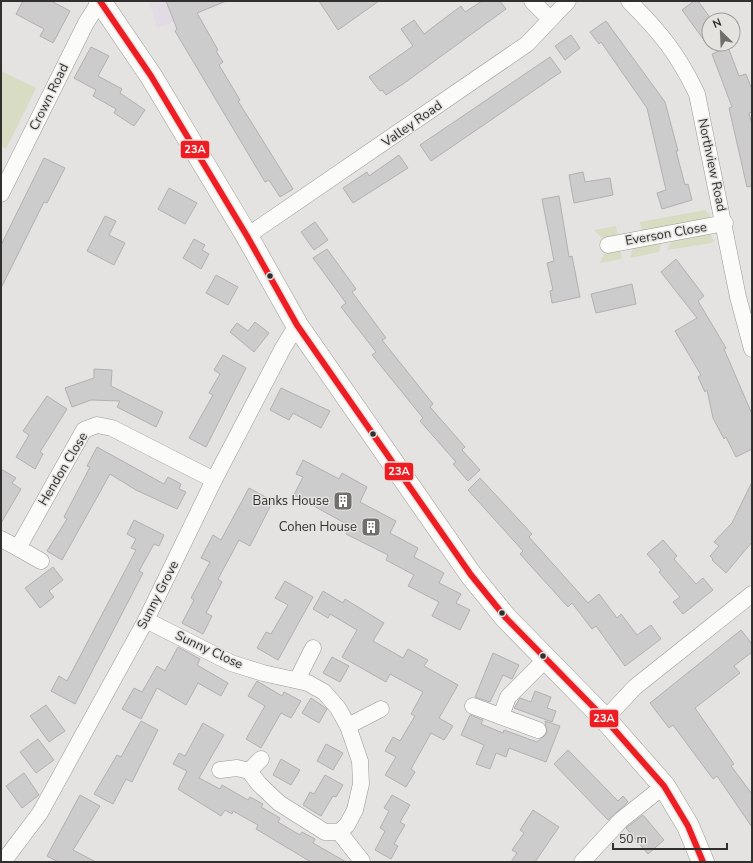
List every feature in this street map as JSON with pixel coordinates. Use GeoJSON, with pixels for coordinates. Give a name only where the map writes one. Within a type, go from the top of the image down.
{"type":"FeatureCollection","features":[{"type":"Feature","properties":{"kind":"street"},"geometry":{"type":"LineString","coordinates":[[100,1],[151,76],[297,325],[471,575],[506,618],[545,660],[605,719],[664,786],[688,826],[703,862]]}},
{"type":"Feature","properties":{"kind":"street","name":"Crown Road"},"geometry":{"type":"LineString","coordinates":[[1,194],[86,23],[100,1]]}},
{"type":"Feature","properties":{"kind":"street"},"geometry":{"type":"LineString","coordinates":[[532,1],[550,19]]}},
{"type":"Feature","properties":{"kind":"street","name":"Valley Road"},"geometry":{"type":"LineString","coordinates":[[246,236],[527,44],[568,1]]}},
{"type":"Feature","properties":{"kind":"street","name":"Northview Road"},"geometry":{"type":"LineString","coordinates":[[629,1],[660,32],[684,66],[697,94],[725,223],[738,297],[752,349]]}},
{"type":"Feature","properties":{"kind":"street","name":"Everson Close"},"geometry":{"type":"LineString","coordinates":[[608,245],[725,223]]}},
{"type":"Feature","properties":{"kind":"street","name":"Sunny Grove"},"geometry":{"type":"LineString","coordinates":[[8,860],[40,813],[146,620],[214,480],[283,348],[297,325]]}},
{"type":"Feature","properties":{"kind":"street","name":"Hendon Close"},"geometry":{"type":"LineString","coordinates":[[18,548],[84,430],[97,425],[112,428],[214,480]]}},
{"type":"Feature","properties":{"kind":"street"},"geometry":{"type":"LineString","coordinates":[[1,539],[41,561]]}},
{"type":"Feature","properties":{"kind":"street"},"geometry":{"type":"LineString","coordinates":[[605,719],[635,687],[752,594]]}},
{"type":"Feature","properties":{"kind":"street","name":"Sunny Close"},"geometry":{"type":"LineString","coordinates":[[146,620],[230,663],[263,673],[308,683],[324,692],[338,708],[348,726],[360,761],[361,784],[355,810],[347,825],[339,832]]}},
{"type":"Feature","properties":{"kind":"street"},"geometry":{"type":"LineString","coordinates":[[297,680],[313,648]]}},
{"type":"Feature","properties":{"kind":"street"},"geometry":{"type":"LineString","coordinates":[[500,716],[508,697],[545,660]]}},
{"type":"Feature","properties":{"kind":"street"},"geometry":{"type":"LineString","coordinates":[[474,706],[538,730]]}},
{"type":"Feature","properties":{"kind":"street"},"geometry":{"type":"LineString","coordinates":[[348,726],[381,709]]}},
{"type":"Feature","properties":{"kind":"street"},"geometry":{"type":"LineString","coordinates":[[249,771],[262,759]]}},
{"type":"Feature","properties":{"kind":"street"},"geometry":{"type":"LineString","coordinates":[[220,770],[237,768],[249,771],[259,784],[278,803],[325,832],[339,832],[362,862]]}},
{"type":"Feature","properties":{"kind":"street"},"geometry":{"type":"LineString","coordinates":[[582,862],[621,820],[664,786]]}},
{"type":"Feature","properties":{"kind":"shaded area"},"geometry":{"type":"Polygon","coordinates":[[[149,1],[232,1],[157,28],[149,1]]]}},
{"type":"Feature","properties":{"kind":"green space"},"geometry":{"type":"Polygon","coordinates":[[[1,71],[36,88],[6,149],[1,146],[1,71]]]}},
{"type":"Feature","properties":{"kind":"green space"},"geometry":{"type":"Polygon","coordinates":[[[705,210],[710,215],[707,220],[642,233],[640,222],[705,210]]]}},
{"type":"Feature","properties":{"kind":"green space"},"geometry":{"type":"Polygon","coordinates":[[[616,226],[618,237],[604,240],[594,230],[616,226]]]}},
{"type":"Feature","properties":{"kind":"green space"},"geometry":{"type":"Polygon","coordinates":[[[702,233],[710,234],[714,241],[712,243],[667,250],[673,238],[702,233]]]}},
{"type":"Feature","properties":{"kind":"green space"},"geometry":{"type":"Polygon","coordinates":[[[662,240],[659,252],[630,258],[633,246],[662,240]]]}},
{"type":"Feature","properties":{"kind":"green space"},"geometry":{"type":"Polygon","coordinates":[[[620,247],[622,259],[600,263],[605,251],[620,247]]]}},
{"type":"Feature","properties":{"kind":"building"},"geometry":{"type":"Polygon","coordinates":[[[23,1],[51,1],[70,11],[53,43],[40,36],[44,29],[16,14],[23,1]]]}},
{"type":"Feature","properties":{"kind":"building"},"geometry":{"type":"Polygon","coordinates":[[[166,1],[226,1],[197,13],[218,50],[216,51],[223,62],[219,65],[240,100],[238,101],[293,189],[280,197],[269,180],[265,182],[175,31],[177,29],[166,1]]]}},
{"type":"Feature","properties":{"kind":"building"},"geometry":{"type":"Polygon","coordinates":[[[319,1],[379,1],[338,30],[319,1]]]}},
{"type":"Feature","properties":{"kind":"building"},"geometry":{"type":"Polygon","coordinates":[[[482,1],[500,1],[506,9],[386,95],[382,90],[380,91],[369,77],[413,46],[401,29],[414,20],[424,34],[461,6],[465,12],[482,1]]]}},
{"type":"Feature","properties":{"kind":"building"},"geometry":{"type":"Polygon","coordinates":[[[694,1],[698,1],[706,12],[701,12],[701,36],[682,10],[694,1]]]}},
{"type":"Feature","properties":{"kind":"building"},"geometry":{"type":"Polygon","coordinates":[[[606,21],[665,102],[685,185],[688,184],[692,200],[662,209],[657,193],[666,190],[647,108],[601,42],[599,44],[590,32],[606,21]]]}},
{"type":"Feature","properties":{"kind":"building"},"geometry":{"type":"Polygon","coordinates":[[[571,35],[580,48],[565,60],[555,46],[571,35]]]}},
{"type":"Feature","properties":{"kind":"building"},"geometry":{"type":"Polygon","coordinates":[[[91,47],[109,56],[98,76],[122,89],[120,93],[145,110],[134,126],[114,113],[116,109],[93,96],[96,90],[74,78],[91,47]]]}},
{"type":"Feature","properties":{"kind":"building"},"geometry":{"type":"Polygon","coordinates":[[[717,52],[730,52],[739,76],[746,74],[752,90],[752,112],[749,113],[752,125],[752,186],[747,187],[729,108],[732,107],[712,54],[717,52]]]}},
{"type":"Feature","properties":{"kind":"building"},"geometry":{"type":"Polygon","coordinates":[[[550,57],[561,72],[431,161],[420,145],[550,57]]]}},
{"type":"Feature","properties":{"kind":"building"},"geometry":{"type":"Polygon","coordinates":[[[399,155],[408,168],[353,203],[343,188],[367,172],[369,176],[399,155]]]}},
{"type":"Feature","properties":{"kind":"building"},"geometry":{"type":"Polygon","coordinates":[[[44,158],[65,168],[47,203],[44,202],[1,288],[1,245],[44,158]]]}},
{"type":"Feature","properties":{"kind":"building"},"geometry":{"type":"Polygon","coordinates":[[[583,172],[585,182],[610,178],[613,195],[574,203],[569,175],[583,172]]]}},
{"type":"Feature","properties":{"kind":"building"},"geometry":{"type":"Polygon","coordinates":[[[169,188],[197,203],[185,224],[158,209],[169,188]]]}},
{"type":"Feature","properties":{"kind":"building"},"geometry":{"type":"Polygon","coordinates":[[[559,196],[569,257],[572,256],[580,297],[552,303],[550,291],[553,290],[547,263],[554,261],[542,199],[559,196]]]}},
{"type":"Feature","properties":{"kind":"building"},"geometry":{"type":"Polygon","coordinates":[[[105,216],[116,221],[109,235],[125,243],[114,265],[87,251],[105,216]]]}},
{"type":"Feature","properties":{"kind":"building"},"geometry":{"type":"Polygon","coordinates":[[[315,222],[328,240],[314,250],[301,232],[315,222]]]}},
{"type":"Feature","properties":{"kind":"building"},"geometry":{"type":"Polygon","coordinates":[[[194,239],[205,245],[202,250],[209,254],[201,269],[183,258],[194,239]]]}},
{"type":"Feature","properties":{"kind":"building"},"geometry":{"type":"Polygon","coordinates":[[[327,249],[356,289],[352,292],[386,338],[382,340],[433,404],[430,407],[465,447],[462,450],[480,470],[468,481],[453,464],[456,462],[420,421],[423,418],[372,355],[376,352],[341,307],[346,303],[313,258],[327,249]]]}},
{"type":"Feature","properties":{"kind":"building"},"geometry":{"type":"Polygon","coordinates":[[[676,259],[704,296],[698,301],[726,348],[724,349],[752,414],[752,449],[736,457],[726,437],[724,439],[713,418],[707,390],[705,392],[698,377],[701,375],[675,331],[697,318],[661,272],[676,259]]]}},
{"type":"Feature","properties":{"kind":"building"},"geometry":{"type":"Polygon","coordinates":[[[216,275],[238,287],[228,305],[206,293],[216,275]]]}},
{"type":"Feature","properties":{"kind":"building"},"geometry":{"type":"Polygon","coordinates":[[[632,284],[636,304],[596,313],[591,294],[632,284]]]}},
{"type":"Feature","properties":{"kind":"building"},"geometry":{"type":"Polygon","coordinates":[[[255,322],[269,333],[254,352],[230,332],[237,323],[248,331],[255,322]]]}},
{"type":"Feature","properties":{"kind":"building"},"geometry":{"type":"Polygon","coordinates":[[[223,355],[246,368],[206,447],[189,438],[213,395],[209,393],[220,374],[214,370],[223,355]]]}},
{"type":"Feature","properties":{"kind":"building"},"geometry":{"type":"Polygon","coordinates":[[[94,369],[112,370],[111,386],[163,412],[156,427],[117,407],[120,401],[91,400],[72,407],[65,388],[94,378],[94,369]]]}},
{"type":"Feature","properties":{"kind":"building"},"geometry":{"type":"Polygon","coordinates":[[[281,388],[330,411],[321,428],[293,413],[289,420],[270,410],[281,388]]]}},
{"type":"Feature","properties":{"kind":"building"},"geometry":{"type":"Polygon","coordinates":[[[47,396],[67,409],[40,452],[43,454],[35,469],[16,457],[29,435],[23,431],[47,396]]]}},
{"type":"Feature","properties":{"kind":"building"},"geometry":{"type":"Polygon","coordinates":[[[97,447],[164,484],[168,477],[181,484],[179,489],[186,492],[177,509],[136,490],[110,474],[62,560],[47,551],[67,519],[64,517],[90,467],[87,466],[97,447]]]}},
{"type":"Feature","properties":{"kind":"building"},"geometry":{"type":"Polygon","coordinates":[[[303,460],[339,479],[342,473],[367,487],[360,502],[396,521],[390,533],[418,548],[414,557],[444,573],[439,583],[461,594],[456,603],[470,610],[460,630],[432,616],[439,602],[408,586],[414,575],[386,560],[388,555],[346,534],[350,526],[294,495],[303,477],[296,474],[303,460]]]}},
{"type":"Feature","properties":{"kind":"building"},"geometry":{"type":"Polygon","coordinates":[[[1,469],[16,478],[12,483],[21,489],[1,523],[1,469]]]}},
{"type":"Feature","properties":{"kind":"building"},"geometry":{"type":"Polygon","coordinates":[[[480,478],[532,534],[529,537],[588,603],[599,594],[617,618],[621,614],[637,635],[651,625],[661,639],[625,666],[596,626],[592,629],[572,603],[568,607],[520,554],[523,551],[468,490],[480,478]]]}},
{"type":"Feature","properties":{"kind":"building"},"geometry":{"type":"Polygon","coordinates":[[[752,482],[752,542],[726,573],[712,560],[713,559],[710,556],[719,546],[714,542],[732,523],[752,482]]]}},
{"type":"Feature","properties":{"kind":"building"},"geometry":{"type":"Polygon","coordinates":[[[249,488],[273,501],[250,546],[239,540],[218,579],[222,582],[206,613],[212,616],[203,634],[182,623],[194,600],[191,598],[210,562],[201,558],[213,535],[221,540],[249,488]]]}},
{"type":"Feature","properties":{"kind":"building"},"geometry":{"type":"Polygon","coordinates":[[[134,520],[164,535],[159,546],[154,544],[139,571],[143,573],[75,704],[51,691],[59,676],[67,681],[136,550],[131,548],[136,539],[127,534],[134,520]]]}},
{"type":"Feature","properties":{"kind":"building"},"geometry":{"type":"Polygon","coordinates":[[[663,540],[677,556],[674,559],[696,584],[703,578],[713,590],[683,614],[673,602],[680,597],[659,572],[661,570],[647,554],[663,540]]]}},
{"type":"Feature","properties":{"kind":"building"},"geometry":{"type":"Polygon","coordinates":[[[53,567],[63,580],[49,591],[54,597],[40,608],[25,588],[53,567]]]}},
{"type":"Feature","properties":{"kind":"building"},"geometry":{"type":"Polygon","coordinates":[[[285,581],[313,597],[278,660],[257,648],[266,632],[271,634],[288,605],[275,598],[285,581]]]}},
{"type":"Feature","properties":{"kind":"building"},"geometry":{"type":"Polygon","coordinates":[[[323,591],[343,603],[345,599],[384,623],[373,641],[403,658],[408,649],[428,660],[424,666],[458,685],[439,718],[453,726],[444,740],[431,733],[411,769],[415,772],[406,787],[385,775],[396,757],[385,751],[393,737],[400,741],[415,716],[411,714],[423,692],[390,674],[386,682],[342,657],[357,630],[330,614],[328,618],[313,609],[323,591]]]}},
{"type":"Feature","properties":{"kind":"building"},"geometry":{"type":"Polygon","coordinates":[[[741,630],[752,644],[752,652],[734,666],[740,673],[695,708],[734,764],[731,766],[752,794],[752,827],[717,776],[713,779],[673,725],[669,728],[650,703],[741,630]]]}},
{"type":"Feature","properties":{"kind":"building"},"geometry":{"type":"Polygon","coordinates":[[[178,647],[200,659],[197,665],[228,683],[221,696],[198,683],[186,705],[157,688],[141,719],[122,709],[134,688],[142,692],[157,666],[165,671],[178,647]]]}},
{"type":"Feature","properties":{"kind":"building"},"geometry":{"type":"Polygon","coordinates":[[[493,653],[519,665],[512,679],[503,675],[490,702],[475,697],[493,653]]]}},
{"type":"Feature","properties":{"kind":"building"},"geometry":{"type":"Polygon","coordinates":[[[332,657],[349,666],[340,682],[323,673],[332,657]]]}},
{"type":"Feature","properties":{"kind":"building"},"geometry":{"type":"Polygon","coordinates":[[[257,681],[282,696],[284,692],[301,701],[291,718],[281,713],[261,748],[246,739],[265,706],[248,696],[257,681]]]}},
{"type":"Feature","properties":{"kind":"building"},"geometry":{"type":"Polygon","coordinates":[[[535,691],[551,697],[547,708],[556,711],[552,722],[514,708],[520,698],[531,702],[535,691]]]}},
{"type":"Feature","properties":{"kind":"building"},"geometry":{"type":"Polygon","coordinates":[[[311,698],[327,709],[319,723],[302,713],[311,698]]]}},
{"type":"Feature","properties":{"kind":"building"},"geometry":{"type":"Polygon","coordinates":[[[46,705],[65,731],[49,742],[30,716],[46,705]]]}},
{"type":"Feature","properties":{"kind":"building"},"geometry":{"type":"Polygon","coordinates":[[[470,715],[483,720],[481,724],[503,733],[504,730],[537,742],[547,733],[545,721],[560,726],[546,762],[509,748],[506,757],[496,753],[490,769],[476,764],[484,745],[461,735],[470,715]]]}},
{"type":"Feature","properties":{"kind":"building"},"geometry":{"type":"Polygon","coordinates":[[[141,721],[158,730],[132,782],[126,779],[113,804],[94,794],[117,755],[121,757],[141,721]]]}},
{"type":"Feature","properties":{"kind":"building"},"geometry":{"type":"Polygon","coordinates":[[[203,723],[224,735],[199,778],[220,789],[222,785],[248,800],[250,797],[263,804],[261,807],[280,818],[278,822],[300,835],[302,832],[315,839],[313,843],[346,862],[311,862],[256,829],[258,825],[233,811],[232,814],[225,810],[221,816],[178,789],[187,771],[173,764],[179,753],[185,756],[203,723]]]}},
{"type":"Feature","properties":{"kind":"building"},"geometry":{"type":"Polygon","coordinates":[[[38,739],[54,760],[36,773],[20,752],[38,739]]]}},
{"type":"Feature","properties":{"kind":"building"},"geometry":{"type":"Polygon","coordinates":[[[326,744],[343,753],[333,770],[317,761],[326,744]]]}},
{"type":"Feature","properties":{"kind":"building"},"geometry":{"type":"Polygon","coordinates":[[[568,750],[618,801],[623,796],[628,802],[608,820],[554,764],[568,750]]]}},
{"type":"Feature","properties":{"kind":"building"},"geometry":{"type":"Polygon","coordinates":[[[281,759],[300,770],[291,785],[273,775],[281,759]]]}},
{"type":"Feature","properties":{"kind":"building"},"geometry":{"type":"Polygon","coordinates":[[[24,773],[39,795],[22,808],[6,786],[24,773]]]}},
{"type":"Feature","properties":{"kind":"building"},"geometry":{"type":"Polygon","coordinates":[[[325,775],[343,785],[336,797],[333,796],[321,816],[303,805],[310,792],[314,794],[325,775]]]}},
{"type":"Feature","properties":{"kind":"building"},"geometry":{"type":"Polygon","coordinates":[[[80,795],[100,806],[73,850],[96,862],[58,862],[47,856],[80,795]]]}},
{"type":"Feature","properties":{"kind":"building"},"geometry":{"type":"Polygon","coordinates":[[[392,795],[410,805],[400,822],[405,825],[394,844],[398,846],[391,859],[375,850],[385,831],[380,828],[389,811],[384,808],[392,795]]]}},
{"type":"Feature","properties":{"kind":"building"},"geometry":{"type":"Polygon","coordinates":[[[533,810],[559,827],[535,862],[511,862],[517,853],[512,850],[524,833],[520,830],[533,810]]]}},
{"type":"Feature","properties":{"kind":"building"},"geometry":{"type":"Polygon","coordinates":[[[643,815],[664,840],[648,854],[626,828],[643,815]]]}},
{"type":"Feature","properties":{"kind":"transit line","name":"23A"},"geometry":{"type":"LineString","coordinates":[[100,1],[151,76],[247,236],[297,325],[471,575],[506,618],[605,719],[664,786],[688,826],[703,862]]}},
{"type":"Feature","properties":{"kind":"place","name":"Banks House"},"geometry":{"type":"Point","coordinates":[343,501]}},
{"type":"Feature","properties":{"kind":"place","name":"Cohen House"},"geometry":{"type":"Point","coordinates":[371,527]}}]}
